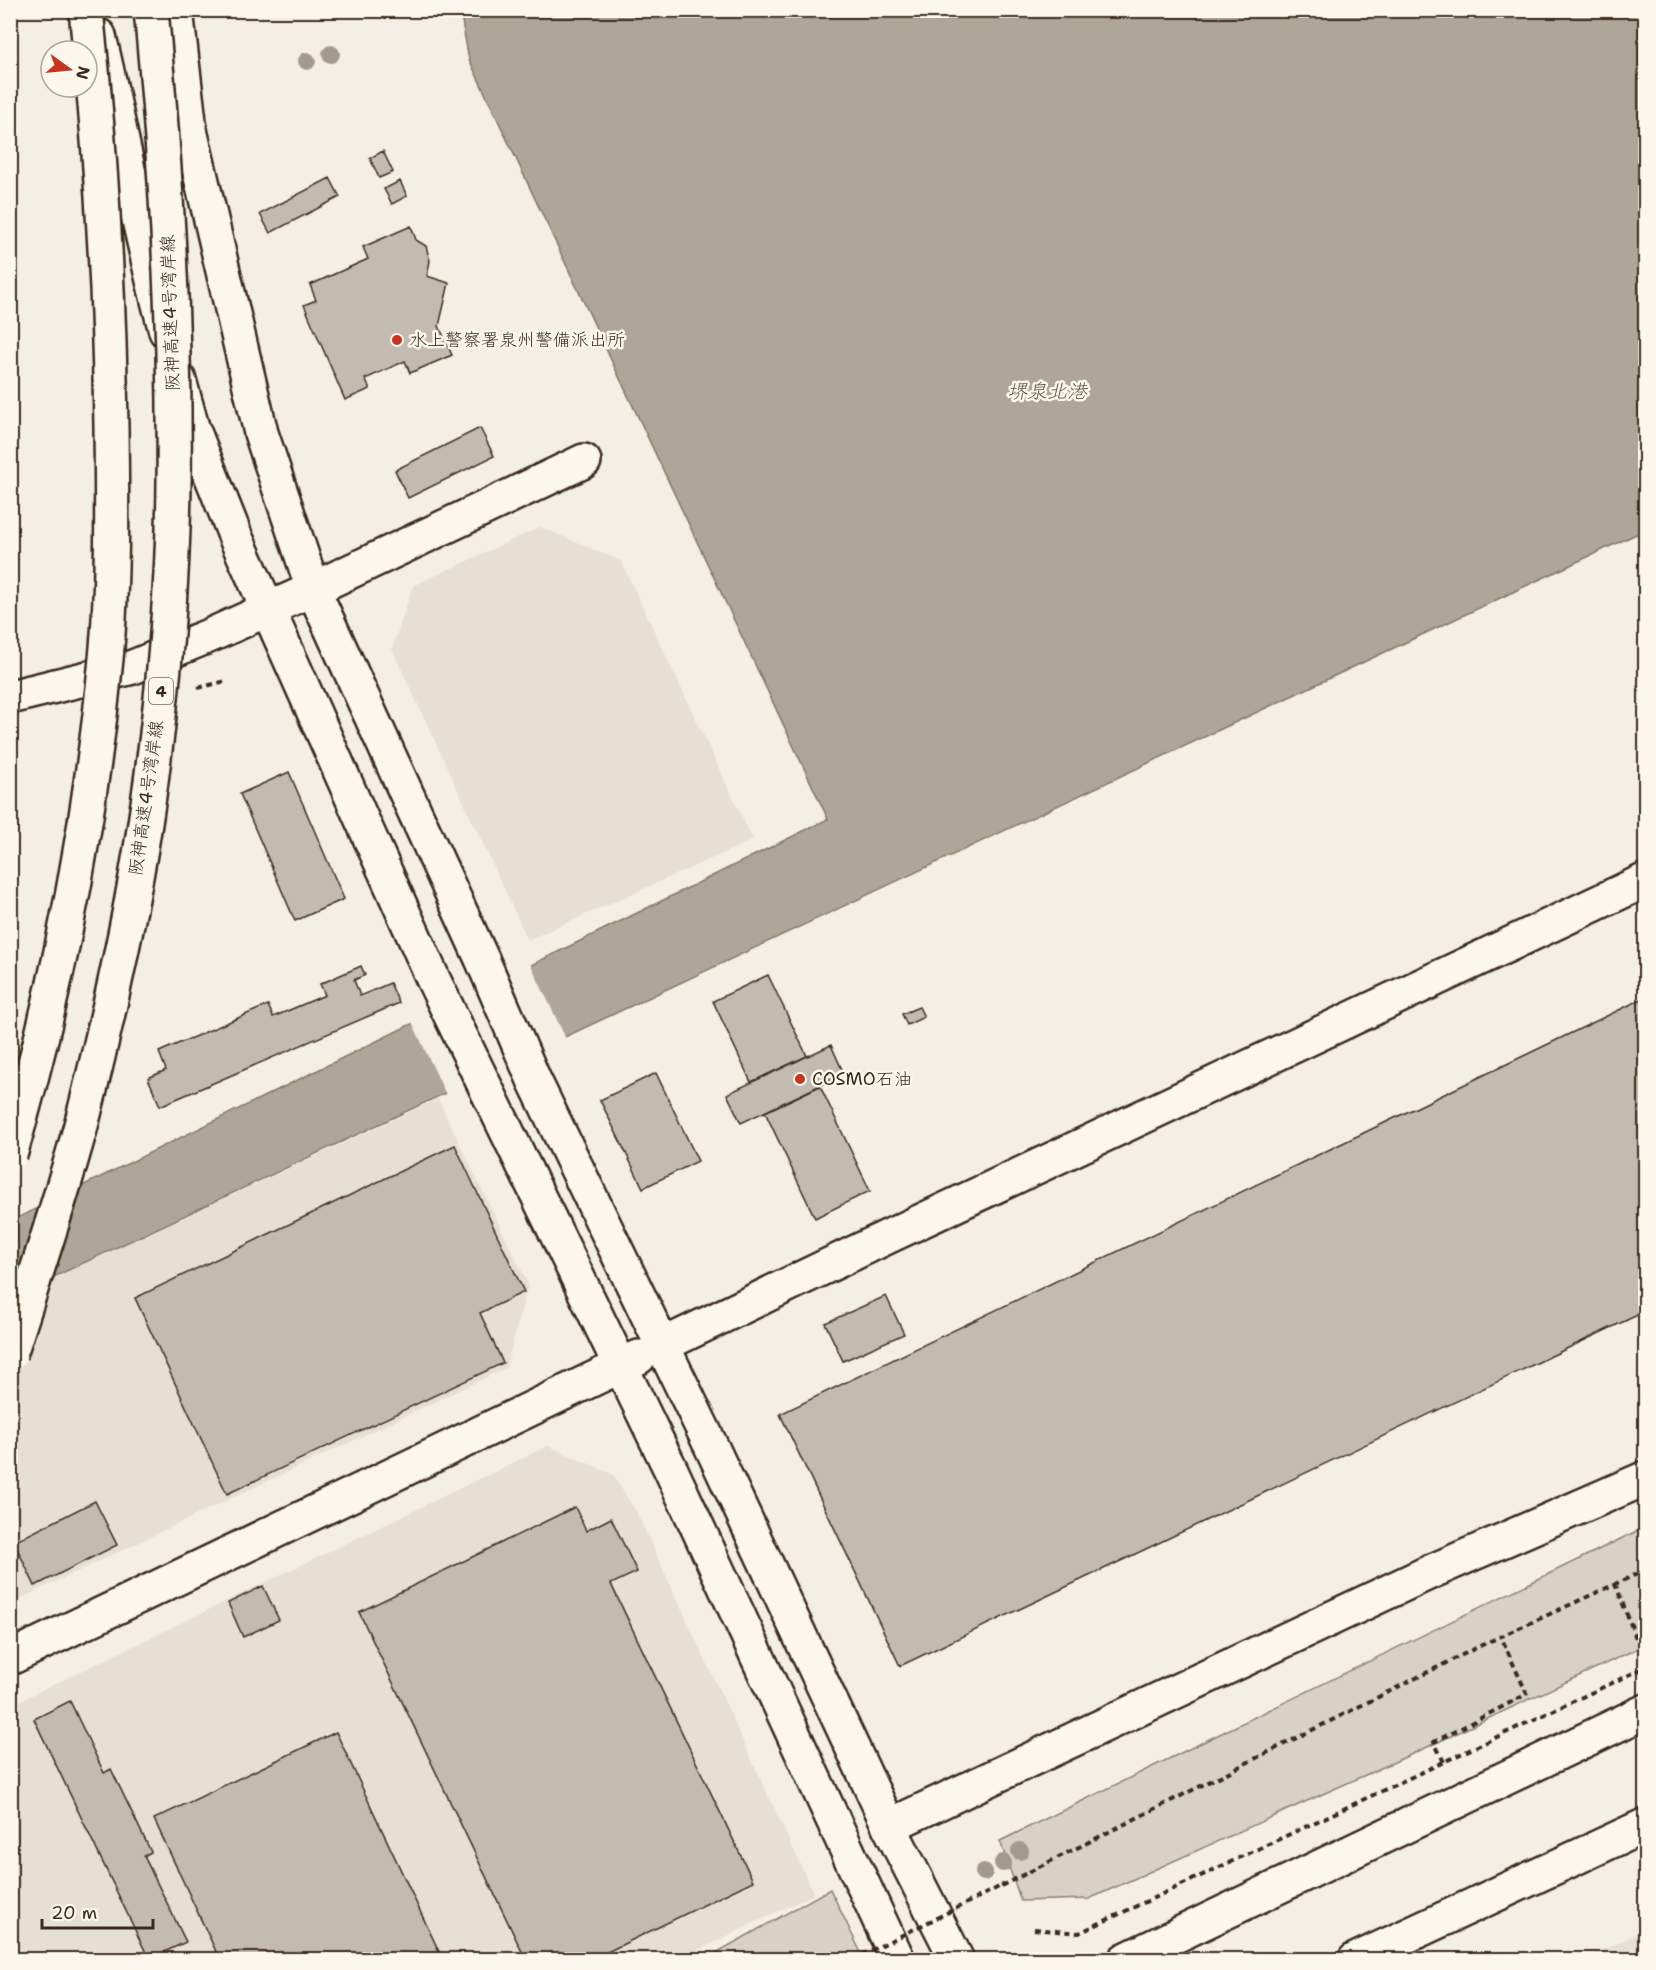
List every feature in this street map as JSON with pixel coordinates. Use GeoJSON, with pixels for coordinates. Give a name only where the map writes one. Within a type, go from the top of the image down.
{"type":"FeatureCollection","features":[{"type":"Feature","properties":{"kind":"main road"},"geometry":{"type":"LineString","coordinates":[[10,1155],[24,1109],[60,957],[89,797],[106,657],[112,515],[110,362],[102,188],[86,10]]}},
{"type":"Feature","properties":{"kind":"main road"},"geometry":{"type":"LineString","coordinates":[[93,10],[120,125],[151,278],[192,427],[266,609],[434,981],[621,1366],[898,1959]]}},
{"type":"Feature","properties":{"kind":"main road","name":"阪神高速4号湾岸線"},"geometry":{"type":"LineString","coordinates":[[10,1354],[82,1121],[119,966],[148,803],[167,633],[174,483],[171,330],[165,177],[151,10]]}},
{"type":"Feature","properties":{"kind":"main road"},"geometry":{"type":"LineString","coordinates":[[176,10],[190,130],[261,434],[313,589],[482,959],[534,1080],[663,1345],[889,1826],[957,1959]]}},
{"type":"Feature","properties":{"kind":"main road"},"geometry":{"type":"LineString","coordinates":[[10,697],[133,667],[211,635],[584,461]]}},
{"type":"Feature","properties":{"kind":"main road"},"geometry":{"type":"LineString","coordinates":[[10,1658],[895,1233],[1646,880]]}},
{"type":"Feature","properties":{"kind":"main road"},"geometry":{"type":"LineString","coordinates":[[889,1826],[1428,1573],[1646,1478]]}},
{"type":"Feature","properties":{"kind":"main road"},"geometry":{"type":"LineString","coordinates":[[1125,1959],[1646,1711]]}},
{"type":"Feature","properties":{"kind":"main road"},"geometry":{"type":"LineString","coordinates":[[1355,1959],[1646,1825]]}},
{"type":"Feature","properties":{"kind":"path"},"geometry":{"type":"LineString","coordinates":[[852,1959],[1501,1636],[1646,1570]]}},
{"type":"Feature","properties":{"kind":"path"},"geometry":{"type":"LineString","coordinates":[[1615,1583],[1637,1641],[1646,1637]]}},
{"type":"Feature","properties":{"kind":"path"},"geometry":{"type":"LineString","coordinates":[[1444,1762],[1434,1742],[1527,1694],[1501,1636]]}},
{"type":"Feature","properties":{"kind":"path"},"geometry":{"type":"LineString","coordinates":[[1034,1929],[1079,1933],[1646,1667]]}},
{"type":"Feature","properties":{"kind":"shaded area"},"geometry":{"type":"Polygon","coordinates":[[[540,527],[621,561],[753,840],[528,940],[392,649],[413,586],[540,527]]]}},
{"type":"Feature","properties":{"kind":"shaded area"},"geometry":{"type":"Polygon","coordinates":[[[438,1099],[528,1284],[506,1368],[11,1603],[11,1298],[438,1099]]]}},
{"type":"Feature","properties":{"kind":"shaded area"},"geometry":{"type":"Polygon","coordinates":[[[548,1446],[612,1474],[636,1511],[814,1894],[680,1959],[11,1960],[11,1705],[548,1446]]]}},
{"type":"Feature","properties":{"kind":"shaded area"},"geometry":{"type":"Polygon","coordinates":[[[1645,1527],[1645,1645],[1421,1750],[1089,1899],[1021,1901],[1000,1841],[1645,1527]]]}},
{"type":"Feature","properties":{"kind":"shaded area"},"geometry":{"type":"Polygon","coordinates":[[[830,1889],[864,1959],[705,1959],[830,1889]]]}},
{"type":"Feature","properties":{"kind":"shaded area"},"geometry":{"type":"Polygon","coordinates":[[[1645,1930],[1645,1959],[1583,1959],[1645,1930]]]}},
{"type":"Feature","properties":{"kind":"water","name":"堺泉北港"},"geometry":{"type":"Polygon","coordinates":[[[460,11],[1645,11],[1645,530],[11,1297],[11,1221],[828,819],[469,59],[460,11]]]}},
{"type":"Feature","properties":{"kind":"pier"},"geometry":{"type":"Polygon","coordinates":[[[530,963],[567,1041],[447,1097],[412,1022],[530,963]]]}},
{"type":"Feature","properties":{"kind":"building"},"geometry":{"type":"Polygon","coordinates":[[[383,151],[393,172],[379,178],[370,158],[383,151]]]}},
{"type":"Feature","properties":{"kind":"building"},"geometry":{"type":"Polygon","coordinates":[[[330,178],[340,197],[270,233],[260,214],[330,178]]]}},
{"type":"Feature","properties":{"kind":"building"},"geometry":{"type":"Polygon","coordinates":[[[400,181],[407,196],[392,204],[384,189],[400,181]]]}},
{"type":"Feature","properties":{"kind":"building"},"geometry":{"type":"Polygon","coordinates":[[[411,226],[416,240],[426,246],[430,261],[427,276],[449,283],[439,326],[452,355],[410,373],[405,361],[365,379],[370,389],[345,400],[304,305],[316,300],[310,285],[368,259],[363,247],[411,226]]]}},
{"type":"Feature","properties":{"kind":"building"},"geometry":{"type":"Polygon","coordinates":[[[480,428],[494,456],[408,498],[395,470],[480,428]]]}},
{"type":"Feature","properties":{"kind":"building"},"geometry":{"type":"Polygon","coordinates":[[[289,772],[344,899],[295,921],[240,794],[289,772]]]}},
{"type":"Feature","properties":{"kind":"building"},"geometry":{"type":"Polygon","coordinates":[[[361,966],[365,975],[354,980],[360,996],[390,983],[399,1003],[160,1106],[148,1078],[166,1070],[159,1052],[268,1005],[273,1017],[325,995],[320,984],[361,966]]]}},
{"type":"Feature","properties":{"kind":"building"},"geometry":{"type":"Polygon","coordinates":[[[768,975],[807,1056],[751,1082],[713,1001],[768,975]]]}},
{"type":"Feature","properties":{"kind":"building"},"geometry":{"type":"Polygon","coordinates":[[[1646,997],[1646,1311],[900,1666],[780,1414],[1646,997]]]}},
{"type":"Feature","properties":{"kind":"building"},"geometry":{"type":"Polygon","coordinates":[[[919,1007],[924,1017],[907,1025],[902,1014],[919,1007]]]}},
{"type":"Feature","properties":{"kind":"building"},"geometry":{"type":"Polygon","coordinates":[[[831,1045],[844,1074],[741,1123],[727,1094],[831,1045]]]}},
{"type":"Feature","properties":{"kind":"building"},"geometry":{"type":"Polygon","coordinates":[[[656,1073],[698,1161],[643,1188],[600,1100],[656,1073]]]}},
{"type":"Feature","properties":{"kind":"building"},"geometry":{"type":"Polygon","coordinates":[[[820,1086],[870,1191],[815,1218],[765,1112],[820,1086]]]}},
{"type":"Feature","properties":{"kind":"building"},"geometry":{"type":"Polygon","coordinates":[[[455,1145],[524,1292],[480,1313],[503,1363],[227,1494],[135,1298],[455,1145]]]}},
{"type":"Feature","properties":{"kind":"building"},"geometry":{"type":"Polygon","coordinates":[[[886,1296],[904,1334],[843,1361],[825,1323],[886,1296]]]}},
{"type":"Feature","properties":{"kind":"building"},"geometry":{"type":"Polygon","coordinates":[[[95,1501],[117,1545],[35,1586],[14,1542],[95,1501]]]}},
{"type":"Feature","properties":{"kind":"building"},"geometry":{"type":"Polygon","coordinates":[[[575,1507],[586,1531],[611,1518],[637,1572],[611,1584],[753,1881],[591,1960],[526,1960],[359,1612],[575,1507]]]}},
{"type":"Feature","properties":{"kind":"building"},"geometry":{"type":"Polygon","coordinates":[[[263,1586],[279,1620],[243,1637],[228,1603],[263,1586]]]}},
{"type":"Feature","properties":{"kind":"building"},"geometry":{"type":"Polygon","coordinates":[[[70,1701],[104,1773],[111,1769],[151,1852],[144,1856],[186,1942],[149,1959],[34,1719],[70,1701]]]}},
{"type":"Feature","properties":{"kind":"building"},"geometry":{"type":"Polygon","coordinates":[[[336,1732],[443,1960],[220,1960],[154,1819],[336,1732]]]}},
{"type":"Feature","properties":{"kind":"place","name":"水上警察署泉州警備派出所"},"geometry":{"type":"Point","coordinates":[397,340]}},
{"type":"Feature","properties":{"kind":"place","name":"COSMO石油"},"geometry":{"type":"Point","coordinates":[800,1079]}}]}
